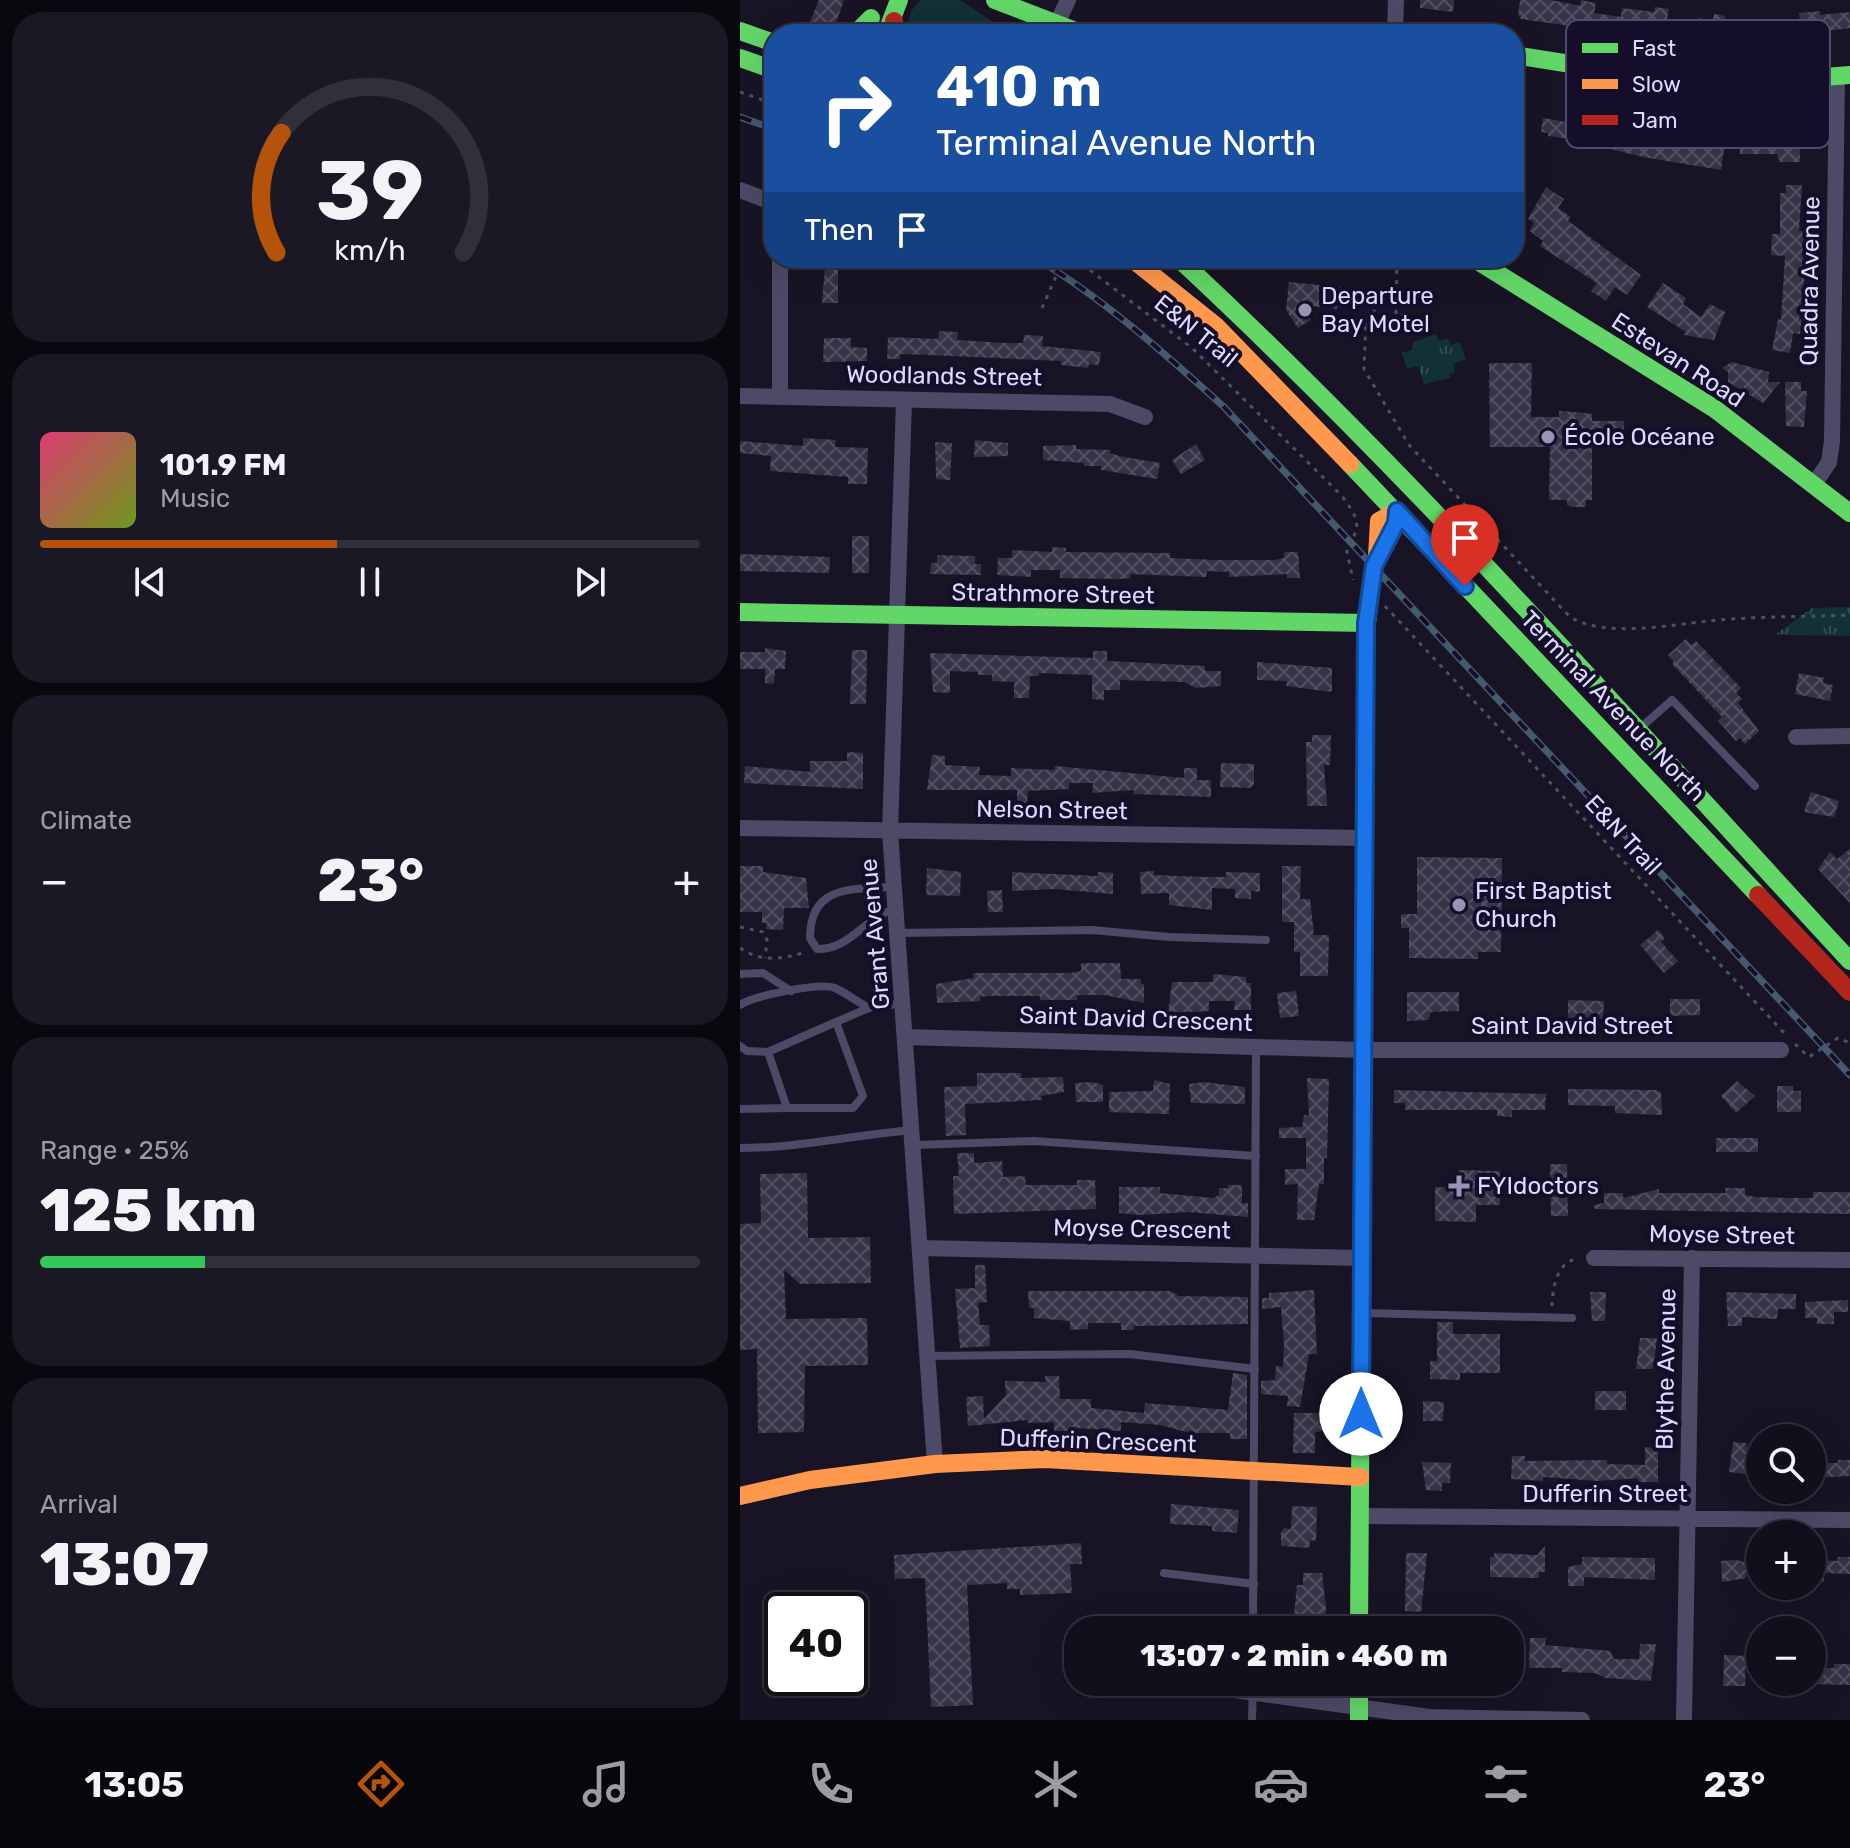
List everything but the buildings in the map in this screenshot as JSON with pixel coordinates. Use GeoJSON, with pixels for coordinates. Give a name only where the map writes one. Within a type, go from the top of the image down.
{"type":"FeatureCollection","features":[{"type":"Feature","properties":{"kind":"street"},"geometry":{"type":"LineString","coordinates":[[894,21],[915,0]]}},
{"type":"Feature","properties":{"kind":"street"},"geometry":{"type":"LineString","coordinates":[[995,0],[1057,23],[1068,0]]}},
{"type":"Feature","properties":{"kind":"street"},"geometry":{"type":"LineString","coordinates":[[1395,24],[1396,0]]}},
{"type":"Feature","properties":{"kind":"street"},"geometry":{"type":"LineString","coordinates":[[740,31],[764,39]]}},
{"type":"Feature","properties":{"kind":"street"},"geometry":{"type":"LineString","coordinates":[[1524,57],[1566,63]]}},
{"type":"Feature","properties":{"kind":"street"},"geometry":{"type":"LineString","coordinates":[[740,58],[764,66]]}},
{"type":"Feature","properties":{"kind":"street","name":"Quadra Avenue"},"geometry":{"type":"LineString","coordinates":[[1815,483],[1829,462],[1832,441],[1844,75]]}},
{"type":"Feature","properties":{"kind":"street"},"geometry":{"type":"LineString","coordinates":[[740,190],[764,203]]}},
{"type":"Feature","properties":{"kind":"street"},"geometry":{"type":"LineString","coordinates":[[780,268],[780,397]]}},
{"type":"Feature","properties":{"kind":"street","name":"Terminal Avenue North"},"geometry":{"type":"LineString","coordinates":[[1144,268],[1216,326],[1397,511],[1850,992]]}},
{"type":"Feature","properties":{"kind":"street","name":"Terminal Avenue North"},"geometry":{"type":"LineString","coordinates":[[1189,268],[1278,351],[1515,599],[1850,961]]}},
{"type":"Feature","properties":{"kind":"street","name":"Estevan Road"},"geometry":{"type":"LineString","coordinates":[[1489,268],[1713,410],[1815,483],[1850,513]]}},
{"type":"Feature","properties":{"kind":"street"},"geometry":{"type":"LineString","coordinates":[[1278,351],[1322,412],[1394,492],[1397,511],[1393,531],[1377,557],[1366,623],[1359,1616]]}},
{"type":"Feature","properties":{"kind":"street","name":"Woodlands Street"},"geometry":{"type":"LineString","coordinates":[[740,396],[1110,404],[1145,417]]}},
{"type":"Feature","properties":{"kind":"street","name":"Grant Avenue"},"geometry":{"type":"LineString","coordinates":[[904,400],[890,832],[894,909],[905,1003],[935,1464]]}},
{"type":"Feature","properties":{"kind":"street"},"geometry":{"type":"LineString","coordinates":[[1397,511],[1411,511],[1426,521],[1478,578],[1515,599]]}},
{"type":"Feature","properties":{"kind":"street","name":"Strathmore Street"},"geometry":{"type":"LineString","coordinates":[[740,612],[1366,623]]}},
{"type":"Feature","properties":{"kind":"street"},"geometry":{"type":"LineString","coordinates":[[1796,737],[1850,736]]}},
{"type":"Feature","properties":{"kind":"street","name":"Nelson Street"},"geometry":{"type":"LineString","coordinates":[[740,828],[1364,838]]}},
{"type":"Feature","properties":{"kind":"street","name":"Saint David Crescent"},"geometry":{"type":"LineString","coordinates":[[907,1037],[1362,1050]]}},
{"type":"Feature","properties":{"kind":"street","name":"Saint David Street"},"geometry":{"type":"LineString","coordinates":[[1362,1050],[1781,1050]]}},
{"type":"Feature","properties":{"kind":"street","name":"Moyse Crescent"},"geometry":{"type":"LineString","coordinates":[[921,1248],[1362,1258]]}},
{"type":"Feature","properties":{"kind":"street","name":"Moyse Street"},"geometry":{"type":"LineString","coordinates":[[1594,1258],[1850,1260]]}},
{"type":"Feature","properties":{"kind":"street","name":"Blythe Avenue"},"geometry":{"type":"LineString","coordinates":[[1684,1720],[1692,1258]]}},
{"type":"Feature","properties":{"kind":"street","name":"Dufferin Crescent"},"geometry":{"type":"LineString","coordinates":[[740,1496],[810,1480],[935,1464],[1045,1459],[1360,1477]]}},
{"type":"Feature","properties":{"kind":"street","name":"Dufferin Street"},"geometry":{"type":"LineString","coordinates":[[1360,1516],[1850,1520]]}},
{"type":"Feature","properties":{"kind":"street"},"geometry":{"type":"LineString","coordinates":[[1284,1696],[1359,1715],[1582,1720]]}},
{"type":"Feature","properties":{"kind":"lane"},"geometry":{"type":"LineString","coordinates":[[1638,729],[1672,700],[1755,786]]}},
{"type":"Feature","properties":{"kind":"lane"},"geometry":{"type":"LineString","coordinates":[[893,887],[833,893],[815,908],[810,921],[810,938],[817,949],[831,949],[845,942],[873,916],[894,909]]}},
{"type":"Feature","properties":{"kind":"lane"},"geometry":{"type":"LineString","coordinates":[[897,933],[1092,930],[1169,937],[1266,940]]}},
{"type":"Feature","properties":{"kind":"lane"},"geometry":{"type":"LineString","coordinates":[[740,974],[763,973],[792,992]]}},
{"type":"Feature","properties":{"kind":"lane"},"geometry":{"type":"LineString","coordinates":[[740,1005],[751,998],[834,988],[869,1008]]}},
{"type":"Feature","properties":{"kind":"lane"},"geometry":{"type":"LineString","coordinates":[[740,1046],[747,1051],[768,1052],[869,1008],[905,1003]]}},
{"type":"Feature","properties":{"kind":"lane"},"geometry":{"type":"LineString","coordinates":[[740,1109],[853,1108],[863,1096],[836,1022]]}},
{"type":"Feature","properties":{"kind":"lane"},"geometry":{"type":"LineString","coordinates":[[1253,1616],[1256,1047]]}},
{"type":"Feature","properties":{"kind":"lane"},"geometry":{"type":"LineString","coordinates":[[768,1052],[787,1108]]}},
{"type":"Feature","properties":{"kind":"lane"},"geometry":{"type":"LineString","coordinates":[[740,1148],[784,1148],[848,1136],[1034,1141],[1256,1156]]}},
{"type":"Feature","properties":{"kind":"lane"},"geometry":{"type":"LineString","coordinates":[[1361,1313],[1572,1318]]}},
{"type":"Feature","properties":{"kind":"lane"},"geometry":{"type":"LineString","coordinates":[[927,1356],[1130,1354],[1255,1369]]}},
{"type":"Feature","properties":{"kind":"lane"},"geometry":{"type":"LineString","coordinates":[[1164,1573],[1254,1584]]}},
{"type":"Feature","properties":{"kind":"lane"},"geometry":{"type":"LineString","coordinates":[[1252,1720],[1253,1696]]}},
{"type":"Feature","properties":{"kind":"path"},"geometry":{"type":"LineString","coordinates":[[740,92],[764,100]]}},
{"type":"Feature","properties":{"kind":"path"},"geometry":{"type":"LineString","coordinates":[[1042,308],[1060,268]]}},
{"type":"Feature","properties":{"kind":"path","name":"E&N Trail"},"geometry":{"type":"LineString","coordinates":[[1087,268],[1192,348],[1342,496],[1358,527],[1356,536],[1346,547],[1353,581],[1351,591]]}},
{"type":"Feature","properties":{"kind":"path"},"geometry":{"type":"LineString","coordinates":[[1366,324],[1396,324],[1397,268]]}},
{"type":"Feature","properties":{"kind":"path"},"geometry":{"type":"LineString","coordinates":[[1375,310],[1366,324],[1366,374],[1391,409],[1409,445],[1482,527],[1578,622],[1599,626],[1669,627],[1710,621],[1850,615]]}},
{"type":"Feature","properties":{"kind":"path","name":"E&N Trail"},"geometry":{"type":"LineString","coordinates":[[1377,602],[1391,612],[1804,1054],[1814,1056],[1838,1038],[1850,1043]]}},
{"type":"Feature","properties":{"kind":"path"},"geometry":{"type":"LineString","coordinates":[[740,927],[763,932],[767,940],[765,958]]}},
{"type":"Feature","properties":{"kind":"path"},"geometry":{"type":"LineString","coordinates":[[740,948],[765,958],[782,959],[817,949]]}},
{"type":"Feature","properties":{"kind":"path"},"geometry":{"type":"LineString","coordinates":[[1552,1318],[1553,1284],[1560,1270],[1573,1259],[1594,1258]]}},
{"type":"Feature","properties":{"kind":"green space"},"geometry":{"type":"Polygon","coordinates":[[[921,0],[960,0],[993,22],[1002,24],[908,24],[911,11],[921,0]]]}},
{"type":"Feature","properties":{"kind":"green space"},"geometry":{"type":"Polygon","coordinates":[[[1436,334],[1439,341],[1448,338],[1451,345],[1460,342],[1466,359],[1453,364],[1455,372],[1450,374],[1451,378],[1424,384],[1418,366],[1407,369],[1402,353],[1412,350],[1413,342],[1436,334]]]}},
{"type":"Feature","properties":{"kind":"green space"},"geometry":{"type":"Polygon","coordinates":[[[1850,607],[1850,636],[1775,635],[1812,608],[1850,607]]]}},
{"type":"Feature","properties":{"kind":"railway"},"geometry":{"type":"LineString","coordinates":[[740,117],[764,125]]}},
{"type":"Feature","properties":{"kind":"railway"},"geometry":{"type":"LineString","coordinates":[[1051,268],[1109,309],[1223,406],[1850,1075]]}},
{"type":"Feature","properties":{"kind":"traffic: fast"},"geometry":{"type":"LineString","coordinates":[[890,24],[899,0]]}},
{"type":"Feature","properties":{"kind":"traffic: fast"},"geometry":{"type":"LineString","coordinates":[[995,0],[1057,24]]}},
{"type":"Feature","properties":{"kind":"traffic: fast"},"geometry":{"type":"LineString","coordinates":[[865,24],[871,18]]}},
{"type":"Feature","properties":{"kind":"traffic: fast"},"geometry":{"type":"LineString","coordinates":[[740,31],[764,39]]}},
{"type":"Feature","properties":{"kind":"traffic: fast"},"geometry":{"type":"LineString","coordinates":[[1524,57],[1566,63]]}},
{"type":"Feature","properties":{"kind":"traffic: fast"},"geometry":{"type":"LineString","coordinates":[[740,58],[764,66]]}},
{"type":"Feature","properties":{"kind":"traffic: fast"},"geometry":{"type":"LineString","coordinates":[[1830,77],[1850,75]]}},
{"type":"Feature","properties":{"kind":"traffic: fast"},"geometry":{"type":"LineString","coordinates":[[1188,268],[1437,515],[1850,961]]}},
{"type":"Feature","properties":{"kind":"traffic: fast"},"geometry":{"type":"LineString","coordinates":[[1489,268],[1715,409],[1850,513]]}},
{"type":"Feature","properties":{"kind":"traffic: fast"},"geometry":{"type":"LineString","coordinates":[[1350,464],[1758,895]]}},
{"type":"Feature","properties":{"kind":"traffic: fast"},"geometry":{"type":"LineString","coordinates":[[740,612],[1366,623]]}},
{"type":"Feature","properties":{"kind":"traffic: fast"},"geometry":{"type":"LineString","coordinates":[[1359,1616],[1366,631]]}},
{"type":"Feature","properties":{"kind":"traffic: fast"},"geometry":{"type":"LineString","coordinates":[[1359,1696],[1359,1720]]}},
{"type":"Feature","properties":{"kind":"traffic: slow"},"geometry":{"type":"LineString","coordinates":[[1144,268],[1216,326],[1350,464]]}},
{"type":"Feature","properties":{"kind":"traffic: slow"},"geometry":{"type":"LineString","coordinates":[[1366,631],[1374,566],[1393,531],[1397,511],[1379,521],[1377,557]]}},
{"type":"Feature","properties":{"kind":"traffic: slow"},"geometry":{"type":"LineString","coordinates":[[740,1496],[810,1480],[935,1464],[1045,1459],[1360,1477]]}},
{"type":"Feature","properties":{"kind":"traffic: jam"},"geometry":{"type":"LineString","coordinates":[[1758,895],[1850,992]]}},
{"type":"Feature","properties":{"kind":"place","name":"Departure Bay Motel"},"geometry":{"type":"Point","coordinates":[1305,310]}},
{"type":"Feature","properties":{"kind":"place","name":"École Océane"},"geometry":{"type":"Point","coordinates":[1548,437]}},
{"type":"Feature","properties":{"kind":"place","name":"First Baptist Church"},"geometry":{"type":"Point","coordinates":[1459,905]}},
{"type":"Feature","properties":{"kind":"place","name":"FYIdoctors"},"geometry":{"type":"Point","coordinates":[1459,1186]}},
{"type":"Feature","properties":{"kind":"route"},"geometry":{"type":"LineString","coordinates":[[1361,1414],[1366,623],[1374,566],[1393,531],[1397,511],[1465,586]]}}]}
